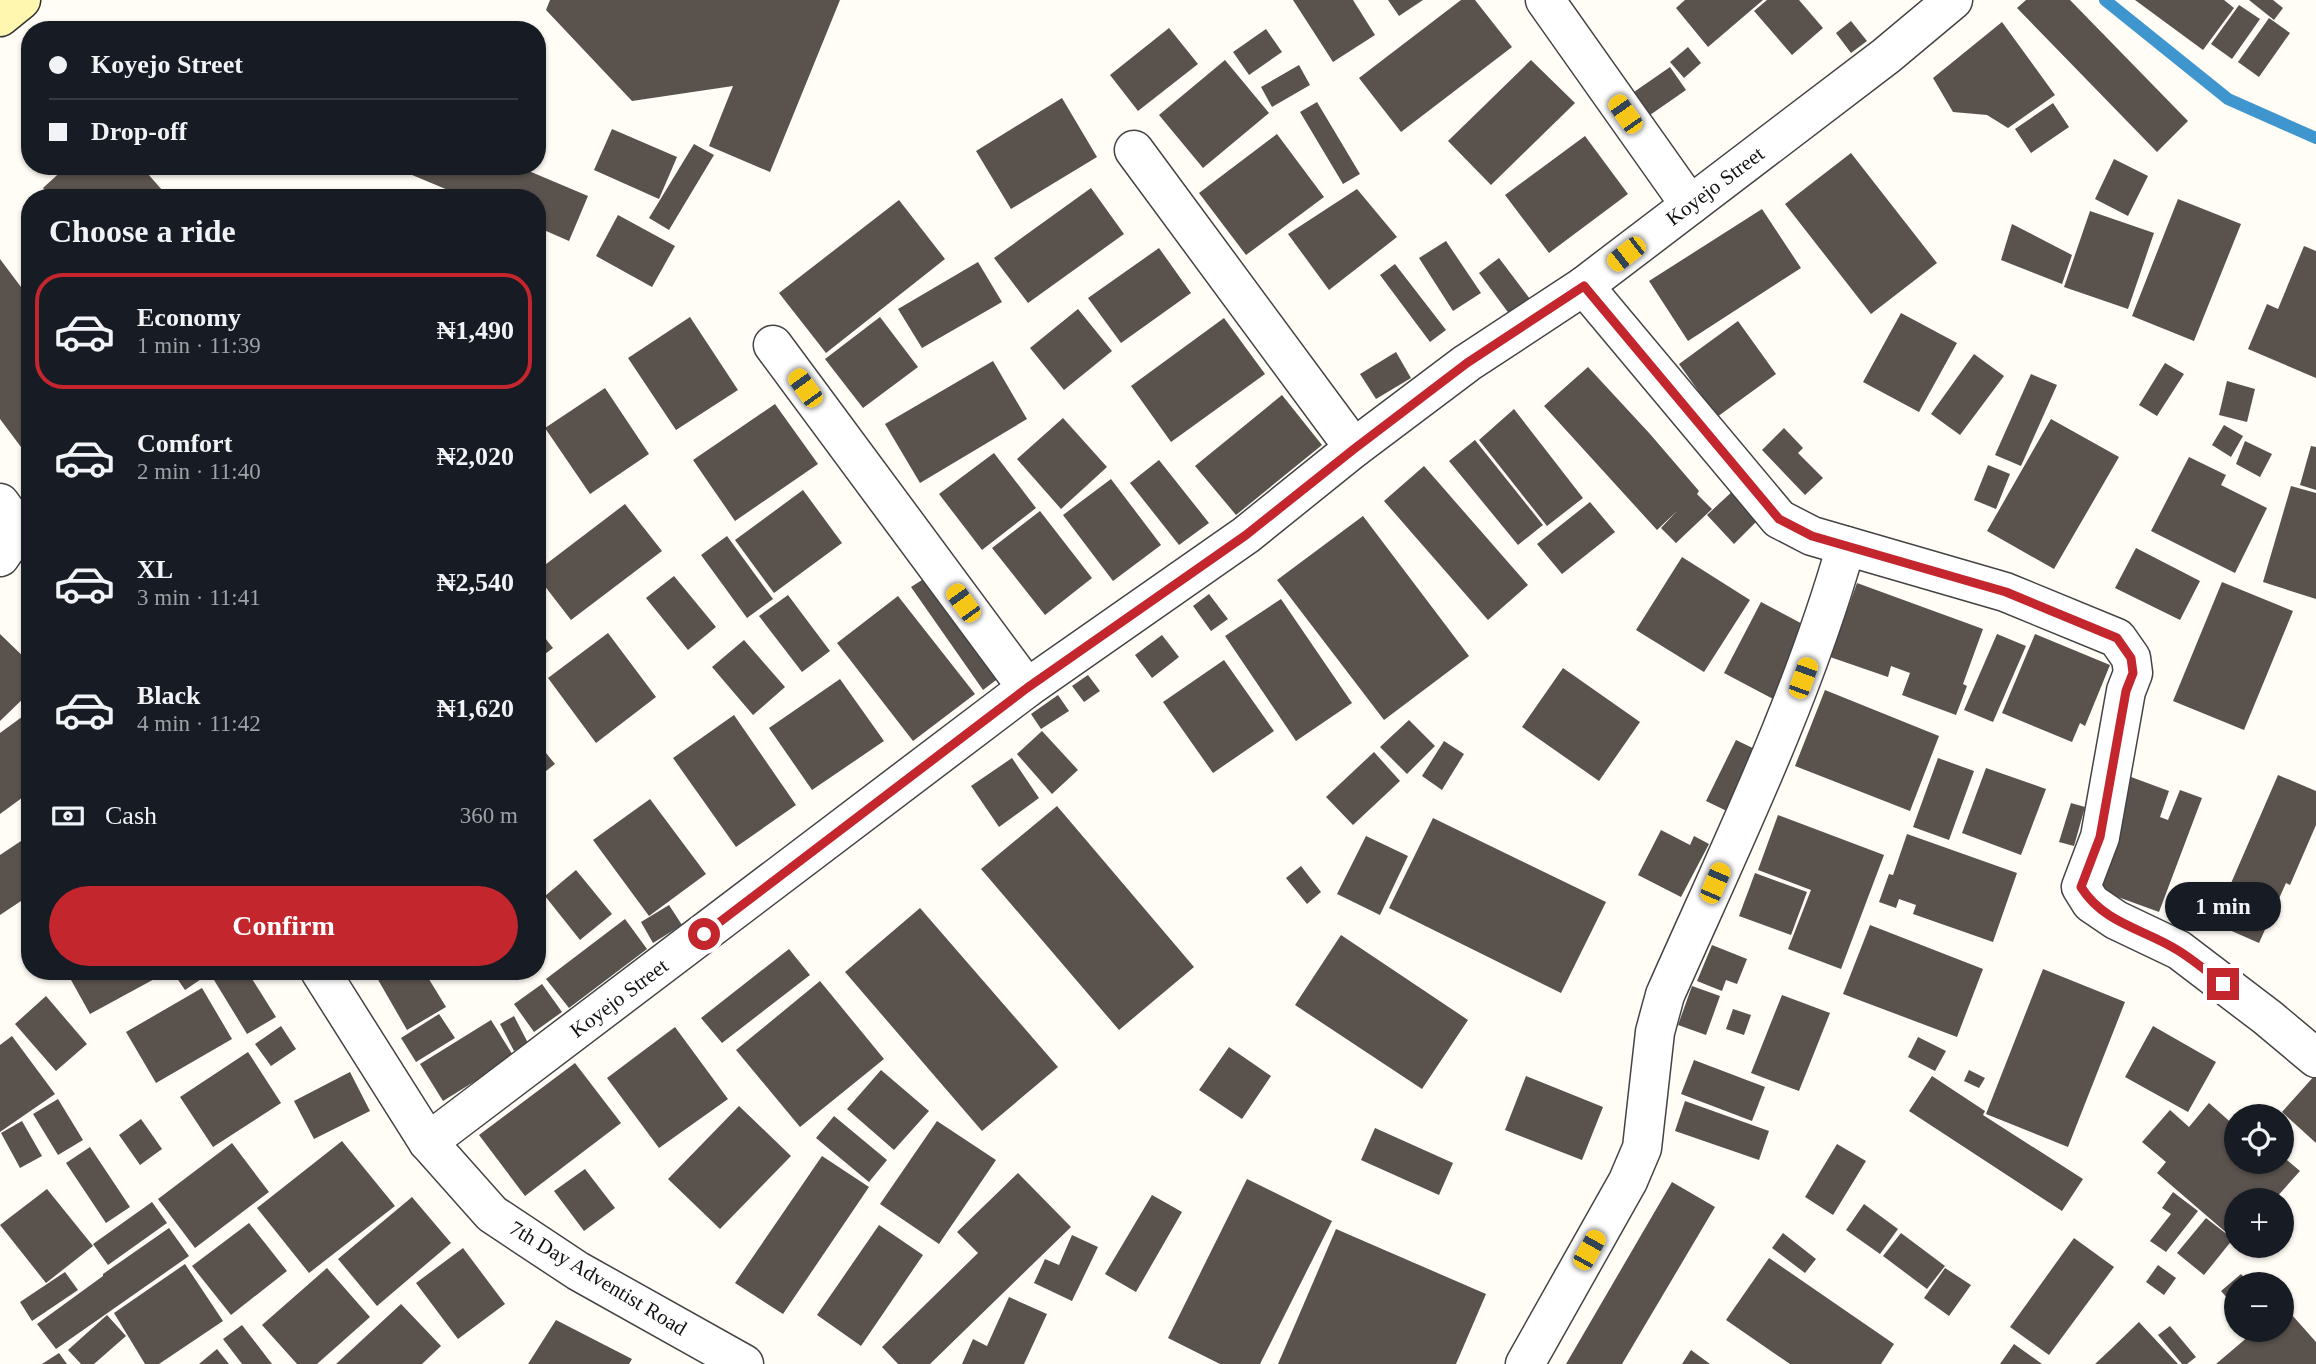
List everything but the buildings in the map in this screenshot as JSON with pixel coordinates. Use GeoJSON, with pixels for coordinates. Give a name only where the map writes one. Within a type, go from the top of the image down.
{"type":"FeatureCollection","features":[{"type":"Feature","properties":{"kind":"main road"},"geometry":{"type":"LineString","coordinates":[[0,17],[21,0]]}},
{"type":"Feature","properties":{"kind":"street"},"geometry":{"type":"LineString","coordinates":[[1545,0],[1690,205]]}},
{"type":"Feature","properties":{"kind":"street","name":"Koyejo Street"},"geometry":{"type":"LineString","coordinates":[[428,1142],[1027,688],[1246,535],[1467,363],[1584,286],[1886,57],[1953,0]]}},
{"type":"Feature","properties":{"kind":"street"},"geometry":{"type":"LineString","coordinates":[[1134,150],[1354,449]]}},
{"type":"Feature","properties":{"kind":"street"},"geometry":{"type":"LineString","coordinates":[[1584,286],[1779,519],[1812,536],[2006,592],[2117,638],[2131,658],[2133,673],[2126,691],[2100,837],[2081,887],[2091,903],[2116,920],[2179,950],[2316,1058]]}},
{"type":"Feature","properties":{"kind":"street"},"geometry":{"type":"LineString","coordinates":[[773,345],[1027,688]]}},
{"type":"Feature","properties":{"kind":"street"},"geometry":{"type":"LineString","coordinates":[[1524,1364],[1628,1181],[1642,1148],[1655,1032],[1665,995],[1803,678],[1828,609],[1846,546]]}},
{"type":"Feature","properties":{"kind":"street","name":"7th Day Adventist Road"},"geometry":{"type":"LineString","coordinates":[[326,980],[428,1142],[492,1214],[578,1271],[737,1362]]}},
{"type":"Feature","properties":{"kind":"waterway"},"geometry":{"type":"LineString","coordinates":[[2105,0],[2228,99],[2316,138]]}},
{"type":"Feature","properties":{"kind":"route"},"geometry":{"type":"LineString","coordinates":[[704,934],[1027,688],[1246,535],[1467,363],[1584,286],[1779,519],[1812,536],[2006,592],[2117,638],[2131,658],[2133,673],[2126,691],[2100,837],[2081,887],[2091,903],[2116,920],[2179,950],[2223,984]]}}]}
